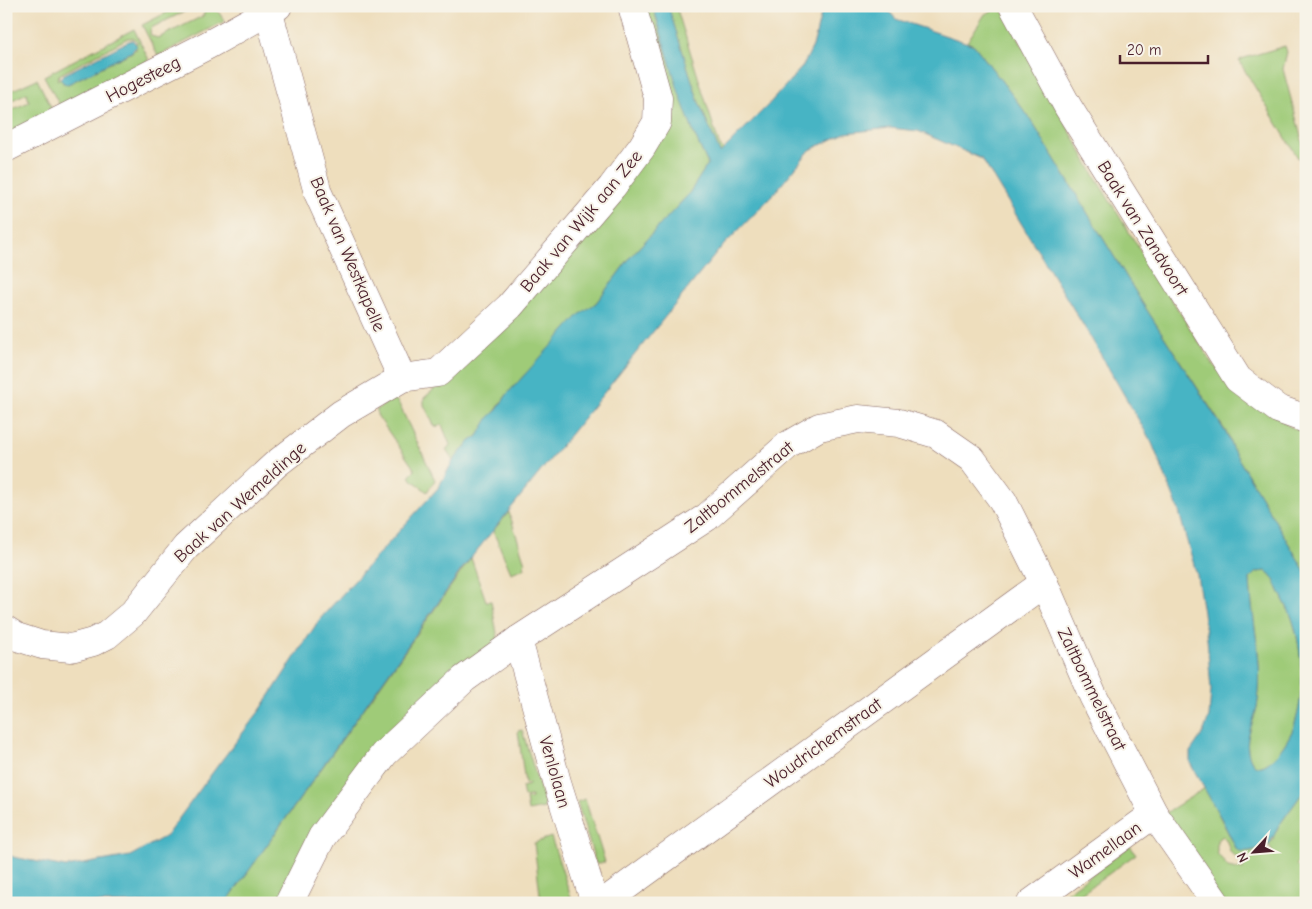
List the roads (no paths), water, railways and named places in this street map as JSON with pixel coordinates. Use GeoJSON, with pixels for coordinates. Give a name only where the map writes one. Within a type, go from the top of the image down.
{"type":"FeatureCollection","features":[{"type":"Feature","properties":{"kind":"street","name":"Baak van Wijk aan Zee"},"geometry":{"type":"LineString","coordinates":[[402,378],[438,372],[510,306],[612,187],[642,147],[657,122],[658,98],[632,6]]}},
{"type":"Feature","properties":{"kind":"street","name":"Baak van Zandvoort"},"geometry":{"type":"LineString","coordinates":[[1013,6],[1068,107],[1238,379],[1278,408],[1306,419]]}},
{"type":"Feature","properties":{"kind":"street","name":"Baak van Westkapelle"},"geometry":{"type":"LineString","coordinates":[[271,8],[318,193],[402,378]]}},
{"type":"Feature","properties":{"kind":"street","name":"Hogesteeg"},"geometry":{"type":"LineString","coordinates":[[6,148],[168,66],[271,8]]}},
{"type":"Feature","properties":{"kind":"street","name":"Baak van Wemeldinge"},"geometry":{"type":"LineString","coordinates":[[6,630],[17,637],[42,645],[71,648],[93,642],[107,635],[133,613],[186,547],[276,464],[341,414],[402,378]]}},
{"type":"Feature","properties":{"kind":"street","name":"Zaltbommelstraat"},"geometry":{"type":"LineString","coordinates":[[288,903],[322,837],[384,754],[464,679],[518,640],[707,517],[788,445],[820,427],[858,418],[899,423],[936,434],[972,460],[1003,501],[1044,583],[1093,696],[1154,814],[1216,903]]}},
{"type":"Feature","properties":{"kind":"street","name":"Woudrichemstraat"},"geometry":{"type":"LineString","coordinates":[[603,903],[1044,583]]}},
{"type":"Feature","properties":{"kind":"street","name":"Venlolaan"},"geometry":{"type":"LineString","coordinates":[[518,640],[557,782],[595,903]]}},
{"type":"Feature","properties":{"kind":"street","name":"Wamellaan"},"geometry":{"type":"LineString","coordinates":[[1031,903],[1154,814]]}},
{"type":"Feature","properties":{"kind":"water"},"geometry":{"type":"Polygon","coordinates":[[[653,6],[668,6],[698,100],[720,153],[768,105],[803,66],[813,46],[823,6],[884,6],[896,19],[974,45],[1029,117],[1143,304],[1228,436],[1232,448],[1306,573],[1306,788],[1280,824],[1269,845],[1249,851],[1237,850],[1190,763],[1190,752],[1203,733],[1209,717],[1211,690],[1207,638],[1197,575],[1178,508],[1152,443],[1091,338],[982,159],[918,131],[890,128],[845,133],[810,150],[772,196],[719,250],[462,569],[226,903],[6,903],[6,852],[13,857],[66,867],[130,856],[166,836],[261,709],[319,620],[438,488],[453,461],[469,442],[478,436],[489,417],[497,410],[508,393],[579,315],[596,303],[632,255],[688,195],[708,164],[694,134],[679,93],[653,6]],[[1266,571],[1256,572],[1250,578],[1259,659],[1259,691],[1247,746],[1252,762],[1258,766],[1264,765],[1271,760],[1290,736],[1298,713],[1302,685],[1300,652],[1293,621],[1271,575],[1266,571]]]}},
{"type":"Feature","properties":{"kind":"water"},"geometry":{"type":"Polygon","coordinates":[[[133,40],[137,46],[131,52],[68,84],[65,84],[60,78],[63,75],[133,40]]]}}]}
